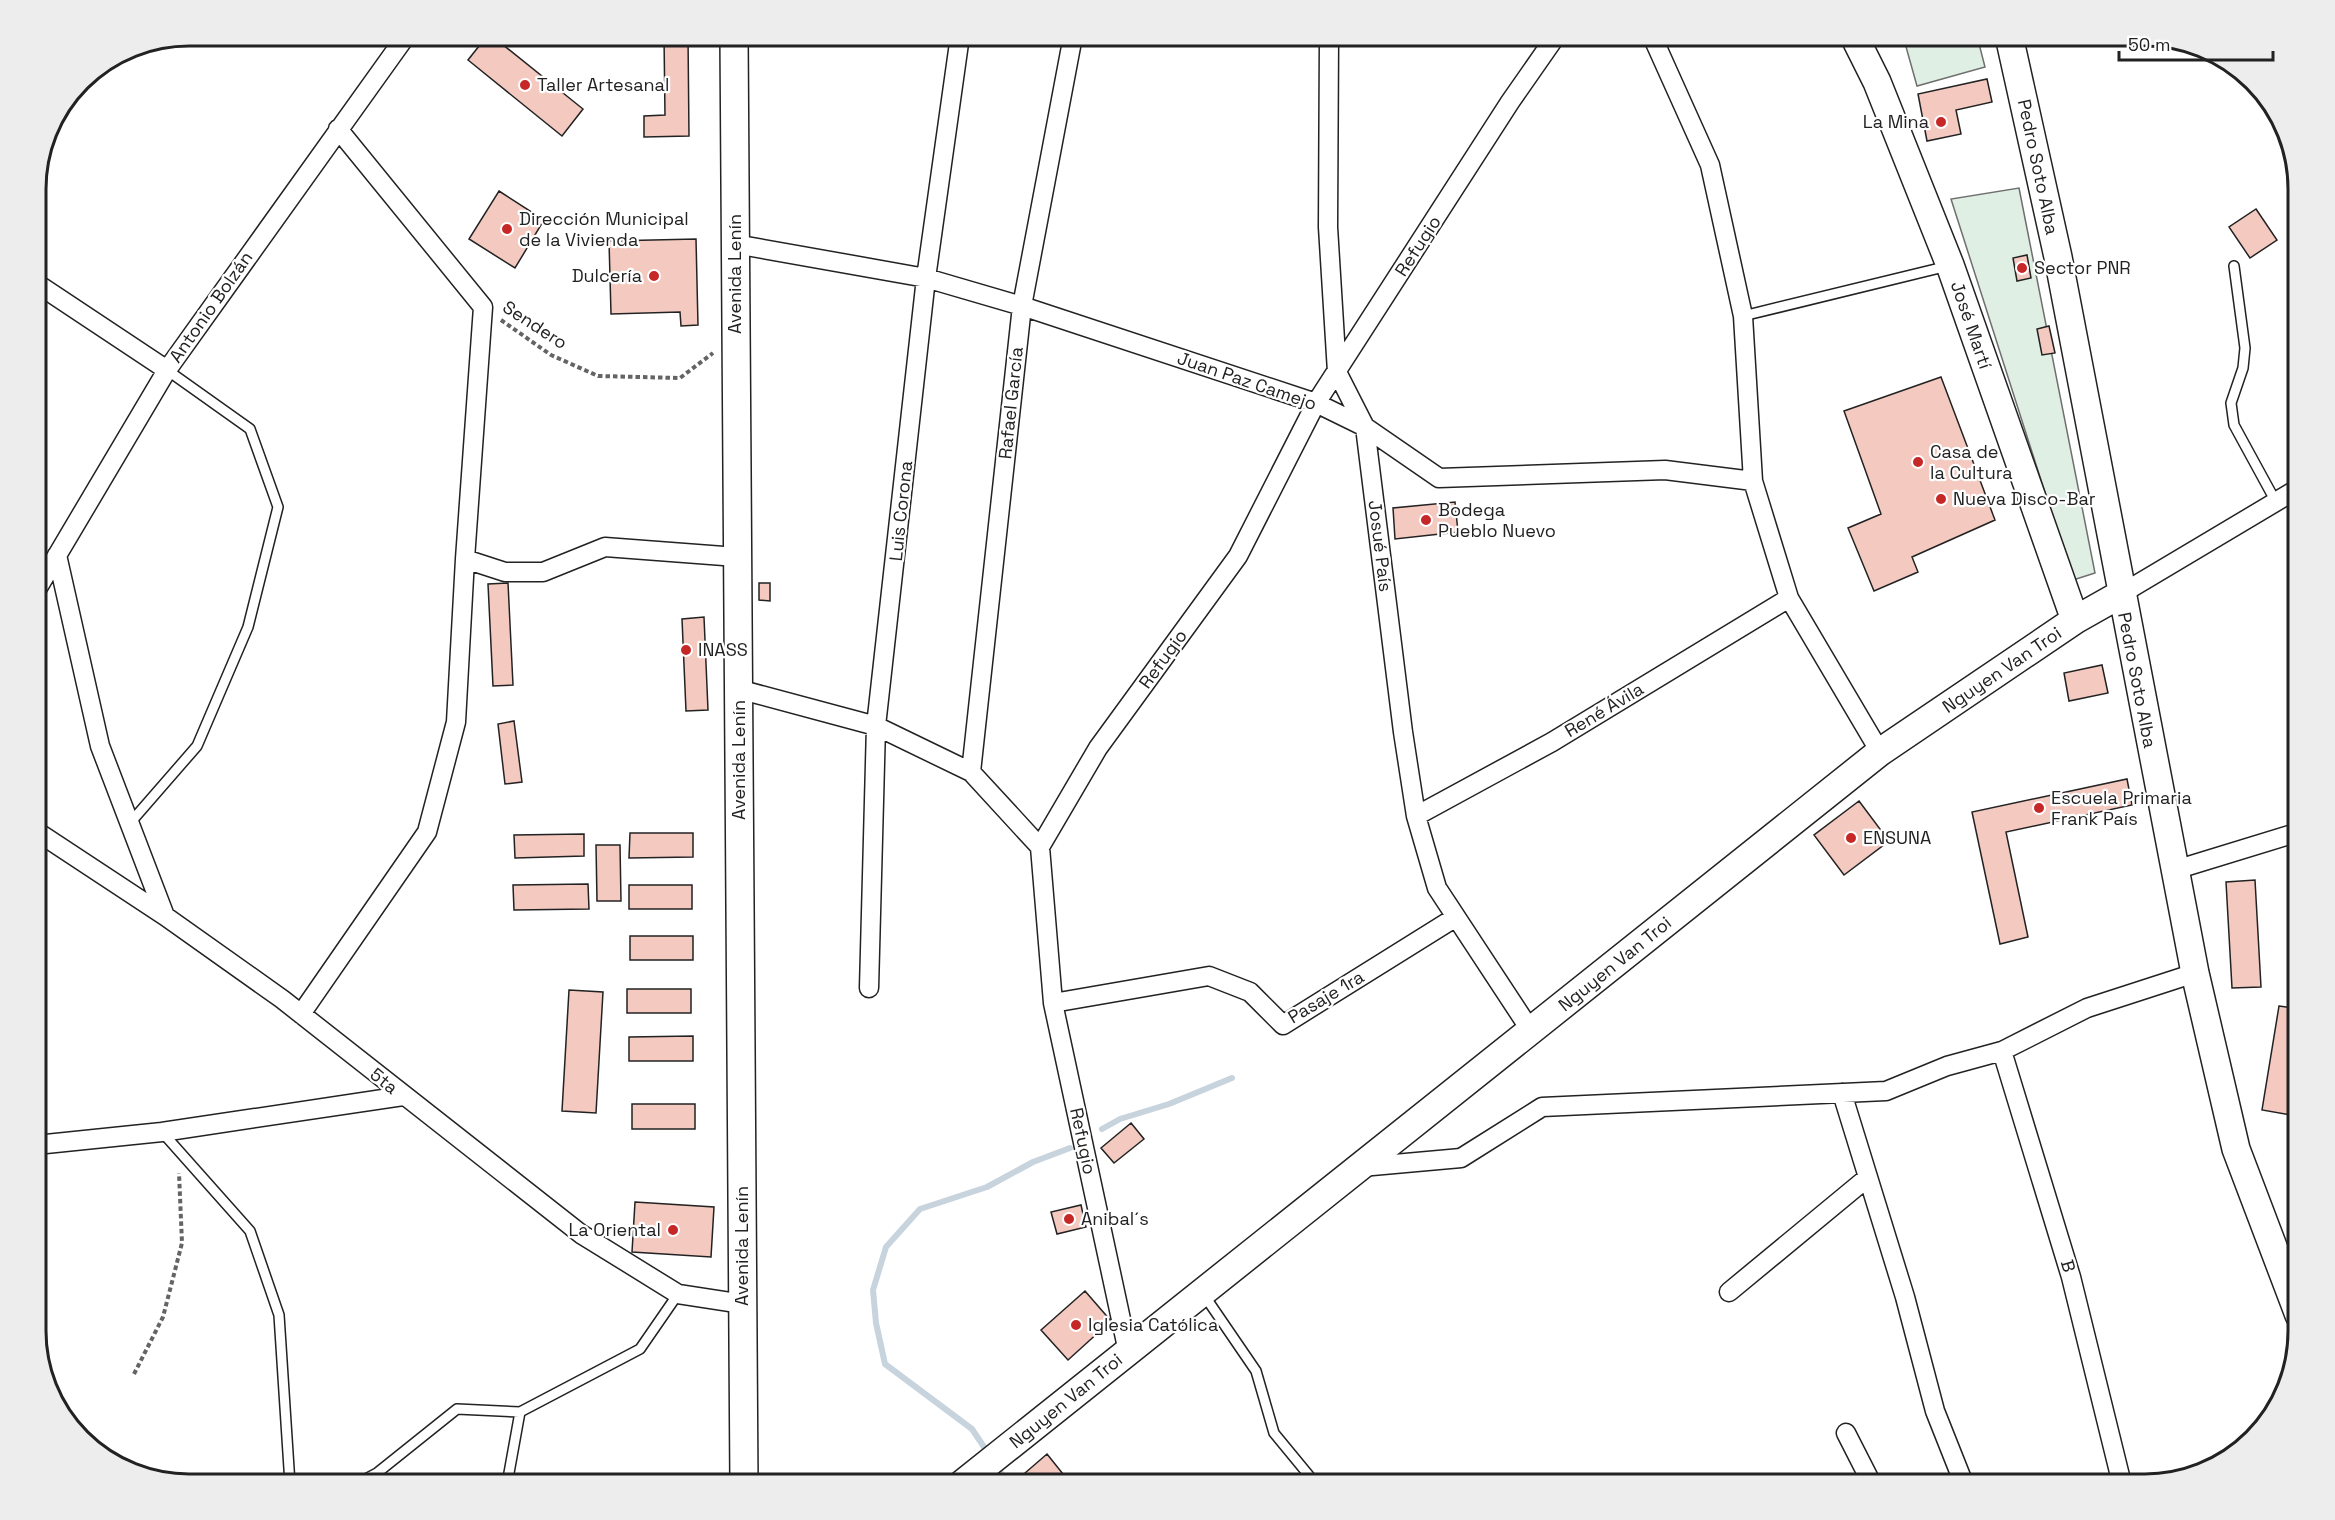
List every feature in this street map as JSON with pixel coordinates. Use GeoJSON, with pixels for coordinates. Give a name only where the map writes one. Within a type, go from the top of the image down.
{"type":"FeatureCollection","features":[{"type":"Feature","properties":{"kind":"street","name":"Josué País"},"geometry":{"type":"LineString","coordinates":[[1329,46],[1328,227],[1337,372],[1365,427],[1403,732],[1416,816],[1437,888],[1531,1031]]}},
{"type":"Feature","properties":{"kind":"street","name":"Refugio"},"geometry":{"type":"LineString","coordinates":[[1128,1352],[1053,1003],[1040,848],[1098,748],[1238,556],[1316,404],[1510,102],[1549,46]]}},
{"type":"Feature","properties":{"kind":"street"},"geometry":{"type":"LineString","coordinates":[[1657,46],[1710,165],[1743,316],[1753,481],[1789,598],[1880,752]]}},
{"type":"Feature","properties":{"kind":"street","name":"José Martí"},"geometry":{"type":"LineString","coordinates":[[1859,46],[1876,82],[1950,265],[2075,620]]}},
{"type":"Feature","properties":{"kind":"street","name":"Pedro Soto Alba"},"geometry":{"type":"LineString","coordinates":[[2011,46],[2058,256],[2195,973],[2236,1149],[2288,1286]]}},
{"type":"Feature","properties":{"kind":"street","name":"Antonio Bolzán"},"geometry":{"type":"LineString","coordinates":[[47,572],[167,370],[398,47]]}},
{"type":"Feature","properties":{"kind":"street","name":"Avenida Lenín"},"geometry":{"type":"LineString","coordinates":[[734,47],[744,1474]]}},
{"type":"Feature","properties":{"kind":"street","name":"Luis Corona"},"geometry":{"type":"LineString","coordinates":[[869,988],[876,726],[926,278],[959,47]]}},
{"type":"Feature","properties":{"kind":"street","name":"Rafael García"},"geometry":{"type":"LineString","coordinates":[[971,772],[1022,306],[1071,47]]}},
{"type":"Feature","properties":{"kind":"street"},"geometry":{"type":"LineString","coordinates":[[301,1014],[427,832],[456,722],[483,307],[338,129]]}},
{"type":"Feature","properties":{"kind":"street","name":"Juan Paz Camejo"},"geometry":{"type":"LineString","coordinates":[[735,244],[926,278],[1022,306],[1316,404],[1365,427],[1439,478],[1665,470],[1753,481]]}},
{"type":"Feature","properties":{"kind":"street"},"geometry":{"type":"LineString","coordinates":[[47,290],[167,370]]}},
{"type":"Feature","properties":{"kind":"street","name":"Nguyen Van Troi"},"geometry":{"type":"LineString","coordinates":[[975,1474],[1880,752],[2075,620],[2288,495]]}},
{"type":"Feature","properties":{"kind":"street"},"geometry":{"type":"LineString","coordinates":[[465,559],[505,572],[543,572],[604,547],[737,557]]}},
{"type":"Feature","properties":{"kind":"street"},"geometry":{"type":"LineString","coordinates":[[57,555],[100,746],[165,916]]}},
{"type":"Feature","properties":{"kind":"street","name":"René Ávila"},"geometry":{"type":"LineString","coordinates":[[1416,816],[1552,742],[1789,598]]}},
{"type":"Feature","properties":{"kind":"street"},"geometry":{"type":"LineString","coordinates":[[738,689],[876,726],[971,772],[1040,848]]}},
{"type":"Feature","properties":{"kind":"street"},"geometry":{"type":"LineString","coordinates":[[2175,870],[2288,835]]}},
{"type":"Feature","properties":{"kind":"street","name":"5ta"},"geometry":{"type":"LineString","coordinates":[[47,838],[165,916],[301,1014],[581,1234],[678,1294],[743,1304]]}},
{"type":"Feature","properties":{"kind":"street","name":"Pasaje 1ra"},"geometry":{"type":"LineString","coordinates":[[1053,1003],[1209,976],[1250,992],[1283,1025],[1456,916]]}},
{"type":"Feature","properties":{"kind":"street"},"geometry":{"type":"LineString","coordinates":[[1360,1167],[1461,1158],[1542,1107],[1886,1091],[1947,1066],[2002,1051],[2087,1008],[2195,973]]}},
{"type":"Feature","properties":{"kind":"street","name":"B"},"geometry":{"type":"LineString","coordinates":[[2002,1051],[2071,1277],[2120,1474]]}},
{"type":"Feature","properties":{"kind":"street"},"geometry":{"type":"LineString","coordinates":[[1842,1093],[1905,1297],[1935,1411],[1960,1474]]}},
{"type":"Feature","properties":{"kind":"street"},"geometry":{"type":"LineString","coordinates":[[47,1144],[162,1132],[403,1096]]}},
{"type":"Feature","properties":{"kind":"street"},"geometry":{"type":"LineString","coordinates":[[1729,1292],[1867,1178]]}},
{"type":"Feature","properties":{"kind":"street"},"geometry":{"type":"LineString","coordinates":[[1846,1433],[1867,1474]]}},
{"type":"Feature","properties":{"kind":"lane"},"geometry":{"type":"LineString","coordinates":[[1743,316],[1950,265]]}},
{"type":"Feature","properties":{"kind":"lane"},"geometry":{"type":"LineString","coordinates":[[2234,266],[2245,348],[2243,368],[2231,403],[2234,425],[2276,502]]}},
{"type":"Feature","properties":{"kind":"lane"},"geometry":{"type":"LineString","coordinates":[[129,824],[197,746],[248,627],[278,507],[250,429],[167,370]]}},
{"type":"Feature","properties":{"kind":"lane"},"geometry":{"type":"LineString","coordinates":[[162,1132],[250,1231],[279,1314],[289,1474]]}},
{"type":"Feature","properties":{"kind":"lane"},"geometry":{"type":"LineString","coordinates":[[1202,1293],[1256,1371],[1274,1433],[1308,1474]]}},
{"type":"Feature","properties":{"kind":"lane"},"geometry":{"type":"LineString","coordinates":[[375,1474],[457,1409],[520,1412],[640,1349],[678,1294]]}},
{"type":"Feature","properties":{"kind":"lane"},"geometry":{"type":"LineString","coordinates":[[509,1474],[520,1412]]}},
{"type":"Feature","properties":{"kind":"path","name":"Sendero"},"geometry":{"type":"LineString","coordinates":[[483,307],[552,355],[598,376],[680,378],[736,335]]}},
{"type":"Feature","properties":{"kind":"path"},"geometry":{"type":"LineString","coordinates":[[134,1374],[163,1317],[182,1244],[178,1151]]}},
{"type":"Feature","properties":{"kind":"green space"},"geometry":{"type":"Polygon","coordinates":[[[1906,46],[1980,46],[1985,67],[1917,86],[1906,46]]]}},
{"type":"Feature","properties":{"kind":"green space"},"geometry":{"type":"Polygon","coordinates":[[[2019,188],[2095,573],[2073,580],[1951,199],[2019,188]]]}},
{"type":"Feature","properties":{"kind":"building","name":"Taller Artesanal"},"geometry":{"type":"Polygon","coordinates":[[[478,47],[506,47],[583,109],[562,136],[468,60],[478,47]]]}},
{"type":"Feature","properties":{"kind":"building"},"geometry":{"type":"Polygon","coordinates":[[[664,47],[688,47],[689,136],[644,137],[644,116],[665,115],[664,47]]]}},
{"type":"Feature","properties":{"kind":"building","name":"La Mina"},"geometry":{"type":"Polygon","coordinates":[[[1987,79],[1992,102],[1956,110],[1961,134],[1927,141],[1918,94],[1987,79]]]}},
{"type":"Feature","properties":{"kind":"building","name":"Dirección Municipal de la Vivienda"},"geometry":{"type":"Polygon","coordinates":[[[499,191],[544,220],[515,268],[469,239],[499,191]]]}},
{"type":"Feature","properties":{"kind":"building"},"geometry":{"type":"Polygon","coordinates":[[[2256,209],[2277,240],[2250,258],[2229,227],[2256,209]]]}},
{"type":"Feature","properties":{"kind":"building","name":"Dulcería"},"geometry":{"type":"Polygon","coordinates":[[[696,239],[698,325],[681,326],[680,312],[611,314],[609,241],[696,239]]]}},
{"type":"Feature","properties":{"kind":"building","name":"Sector PNR"},"geometry":{"type":"Polygon","coordinates":[[[2027,255],[2031,278],[2017,281],[2013,258],[2027,255]]]}},
{"type":"Feature","properties":{"kind":"building"},"geometry":{"type":"Polygon","coordinates":[[[2049,326],[2055,353],[2042,355],[2037,329],[2049,326]]]}},
{"type":"Feature","properties":{"kind":"building","name":"Casa de la Cultura"},"geometry":{"type":"Polygon","coordinates":[[[1941,377],[1995,520],[1912,557],[1918,572],[1874,591],[1848,528],[1881,514],[1844,411],[1941,377]]]}},
{"type":"Feature","properties":{"kind":"building","name":"Bodega Pueblo Nuevo"},"geometry":{"type":"Polygon","coordinates":[[[1455,502],[1458,532],[1395,539],[1393,508],[1455,502]]]}},
{"type":"Feature","properties":{"kind":"building"},"geometry":{"type":"Polygon","coordinates":[[[508,583],[513,685],[493,686],[488,584],[508,583]]]}},
{"type":"Feature","properties":{"kind":"building"},"geometry":{"type":"Polygon","coordinates":[[[759,583],[770,583],[770,601],[759,600],[759,583]]]}},
{"type":"Feature","properties":{"kind":"building"},"geometry":{"type":"Polygon","coordinates":[[[704,617],[708,710],[686,711],[682,619],[704,617]]]}},
{"type":"Feature","properties":{"kind":"building"},"geometry":{"type":"Polygon","coordinates":[[[2102,665],[2108,693],[2069,701],[2064,673],[2102,665]]]}},
{"type":"Feature","properties":{"kind":"building"},"geometry":{"type":"Polygon","coordinates":[[[514,721],[522,782],[505,784],[498,724],[514,721]]]}},
{"type":"Feature","properties":{"kind":"building"},"geometry":{"type":"Polygon","coordinates":[[[2127,779],[2132,805],[2006,832],[2028,937],[2000,944],[1972,812],[2127,779]]]}},
{"type":"Feature","properties":{"kind":"building","name":"ENSUNA"},"geometry":{"type":"Polygon","coordinates":[[[1859,801],[1889,841],[1844,875],[1814,835],[1859,801]]]}},
{"type":"Feature","properties":{"kind":"building"},"geometry":{"type":"Polygon","coordinates":[[[630,833],[693,833],[693,857],[629,858],[630,833]]]}},
{"type":"Feature","properties":{"kind":"building"},"geometry":{"type":"Polygon","coordinates":[[[584,834],[584,856],[515,858],[514,835],[584,834]]]}},
{"type":"Feature","properties":{"kind":"building"},"geometry":{"type":"Polygon","coordinates":[[[596,845],[620,845],[621,901],[597,901],[596,845]]]}},
{"type":"Feature","properties":{"kind":"building"},"geometry":{"type":"Polygon","coordinates":[[[2255,880],[2261,987],[2232,988],[2226,882],[2255,880]]]}},
{"type":"Feature","properties":{"kind":"building"},"geometry":{"type":"Polygon","coordinates":[[[588,884],[589,909],[514,910],[513,885],[588,884]]]}},
{"type":"Feature","properties":{"kind":"building"},"geometry":{"type":"Polygon","coordinates":[[[629,885],[692,885],[692,909],[629,909],[629,885]]]}},
{"type":"Feature","properties":{"kind":"building"},"geometry":{"type":"Polygon","coordinates":[[[630,936],[693,936],[693,960],[630,960],[630,936]]]}},
{"type":"Feature","properties":{"kind":"building"},"geometry":{"type":"Polygon","coordinates":[[[627,989],[691,989],[691,1013],[627,1013],[627,989]]]}},
{"type":"Feature","properties":{"kind":"building"},"geometry":{"type":"Polygon","coordinates":[[[569,990],[603,992],[596,1113],[562,1111],[569,990]]]}},
{"type":"Feature","properties":{"kind":"building"},"geometry":{"type":"Polygon","coordinates":[[[2279,1006],[2288,1007],[2288,1114],[2262,1110],[2279,1006]]]}},
{"type":"Feature","properties":{"kind":"building"},"geometry":{"type":"Polygon","coordinates":[[[693,1036],[693,1061],[629,1061],[629,1037],[693,1036]]]}},
{"type":"Feature","properties":{"kind":"building"},"geometry":{"type":"Polygon","coordinates":[[[632,1104],[695,1104],[695,1129],[632,1129],[632,1104]]]}},
{"type":"Feature","properties":{"kind":"building"},"geometry":{"type":"Polygon","coordinates":[[[1131,1123],[1144,1139],[1114,1163],[1101,1148],[1131,1123]]]}},
{"type":"Feature","properties":{"kind":"building","name":"La Oriental"},"geometry":{"type":"Polygon","coordinates":[[[635,1202],[714,1207],[711,1257],[632,1252],[635,1202]]]}},
{"type":"Feature","properties":{"kind":"building","name":"Anibal´s"},"geometry":{"type":"Polygon","coordinates":[[[1081,1205],[1086,1227],[1057,1234],[1051,1212],[1081,1205]]]}},
{"type":"Feature","properties":{"kind":"building","name":"Iglesia Católica"},"geometry":{"type":"Polygon","coordinates":[[[1085,1291],[1111,1321],[1068,1360],[1041,1330],[1085,1291]]]}},
{"type":"Feature","properties":{"kind":"building"},"geometry":{"type":"Polygon","coordinates":[[[1047,1454],[1063,1474],[1026,1474],[1047,1454]]]}},
{"type":"Feature","properties":{"kind":"waterway"},"geometry":{"type":"LineString","coordinates":[[1102,1129],[1120,1119],[1169,1104],[1232,1078]]}},
{"type":"Feature","properties":{"kind":"waterway"},"geometry":{"type":"LineString","coordinates":[[988,1453],[972,1429],[885,1364],[876,1323],[873,1290],[886,1247],[920,1209],[987,1187],[1033,1162],[1070,1148]]}},
{"type":"Feature","properties":{"kind":"waterway"},"geometry":{"type":"LineString","coordinates":[[996,1464],[1002,1474]]}},
{"type":"Feature","properties":{"kind":"place","name":"Taller Artesanal"},"geometry":{"type":"Point","coordinates":[525,85]}},
{"type":"Feature","properties":{"kind":"place","name":"La Mina"},"geometry":{"type":"Point","coordinates":[1941,122]}},
{"type":"Feature","properties":{"kind":"place","name":"Dirección Municipal de la Vivienda"},"geometry":{"type":"Point","coordinates":[507,229]}},
{"type":"Feature","properties":{"kind":"place","name":"Sector PNR"},"geometry":{"type":"Point","coordinates":[2022,268]}},
{"type":"Feature","properties":{"kind":"place","name":"Dulcería"},"geometry":{"type":"Point","coordinates":[654,276]}},
{"type":"Feature","properties":{"kind":"place","name":"Casa de la Cultura"},"geometry":{"type":"Point","coordinates":[1918,462]}},
{"type":"Feature","properties":{"kind":"place","name":"Nueva Disco-Bar"},"geometry":{"type":"Point","coordinates":[1941,499]}},
{"type":"Feature","properties":{"kind":"place","name":"Bodega Pueblo Nuevo"},"geometry":{"type":"Point","coordinates":[1426,520]}},
{"type":"Feature","properties":{"kind":"place","name":"INASS"},"geometry":{"type":"Point","coordinates":[686,650]}},
{"type":"Feature","properties":{"kind":"place","name":"Escuela Primaria Frank País"},"geometry":{"type":"Point","coordinates":[2039,808]}},
{"type":"Feature","properties":{"kind":"place","name":"ENSUNA"},"geometry":{"type":"Point","coordinates":[1851,838]}},
{"type":"Feature","properties":{"kind":"place","name":"Anibal´s"},"geometry":{"type":"Point","coordinates":[1069,1219]}},
{"type":"Feature","properties":{"kind":"place","name":"La Oriental"},"geometry":{"type":"Point","coordinates":[673,1230]}},
{"type":"Feature","properties":{"kind":"place","name":"Iglesia Católica"},"geometry":{"type":"Point","coordinates":[1076,1325]}}]}
